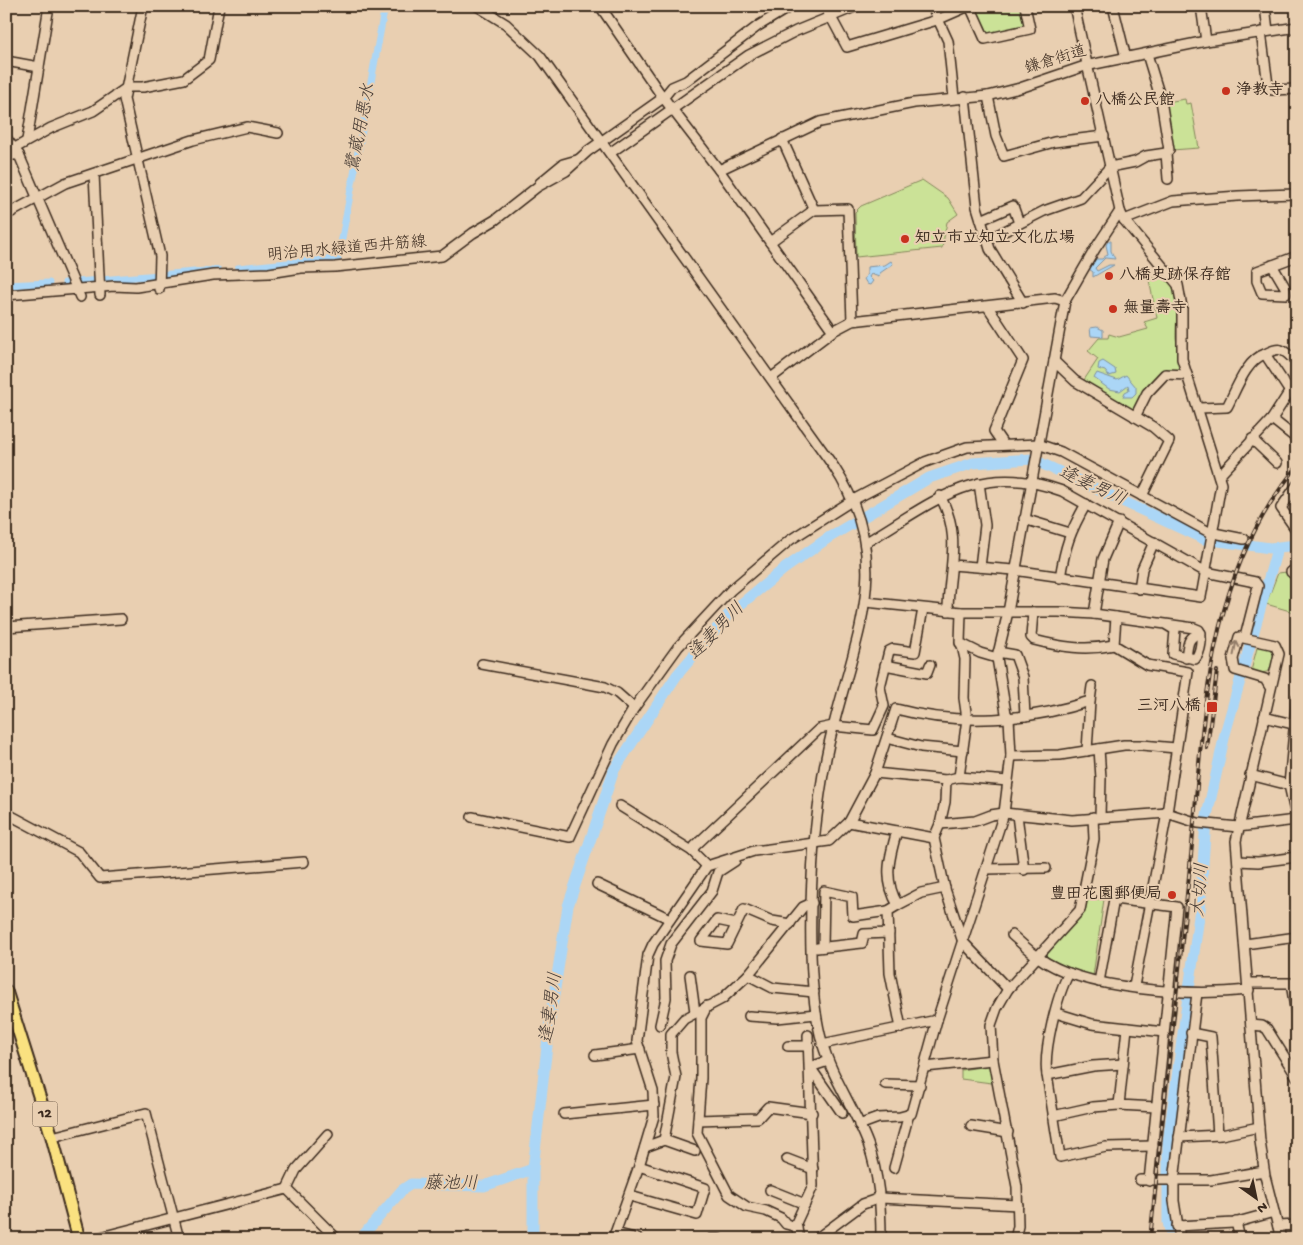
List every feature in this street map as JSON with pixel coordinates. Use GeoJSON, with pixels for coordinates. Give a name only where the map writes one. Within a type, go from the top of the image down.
{"type":"FeatureCollection","features":[{"type":"Feature","properties":{"kind":"main road","name":"12"},"geometry":{"type":"LineString","coordinates":[[6,991],[52,1137],[79,1239]]}},
{"type":"Feature","properties":{"kind":"street"},"geometry":{"type":"LineString","coordinates":[[28,140],[49,6]]}},
{"type":"Feature","properties":{"kind":"street"},"geometry":{"type":"LineString","coordinates":[[142,6],[124,99],[160,256],[159,280]]}},
{"type":"Feature","properties":{"kind":"street"},"geometry":{"type":"LineString","coordinates":[[6,155],[17,151],[28,140],[93,111],[128,86],[143,86],[184,79],[209,60],[219,6]]}},
{"type":"Feature","properties":{"kind":"street"},"geometry":{"type":"LineString","coordinates":[[477,6],[506,24],[540,56],[834,467],[854,503],[865,539],[866,602],[825,762],[814,842],[812,948],[816,1014],[822,1044],[859,1125],[875,1167],[880,1198],[881,1239]]}},
{"type":"Feature","properties":{"kind":"street"},"geometry":{"type":"LineString","coordinates":[[600,6],[663,98],[719,170],[833,331]]}},
{"type":"Feature","properties":{"kind":"street","name":"明治用水緑道西井筋線"},"geometry":{"type":"LineString","coordinates":[[6,295],[77,288],[136,287],[159,280],[442,256],[472,233],[495,220],[537,187],[559,176],[579,159],[663,98],[672,87],[686,82],[754,29],[791,6]]}},
{"type":"Feature","properties":{"kind":"street"},"geometry":{"type":"LineString","coordinates":[[825,6],[847,47],[937,20],[970,6],[985,39],[1030,29],[1025,6]]}},
{"type":"Feature","properties":{"kind":"street"},"geometry":{"type":"LineString","coordinates":[[610,153],[749,56],[796,31],[857,6]]}},
{"type":"Feature","properties":{"kind":"street"},"geometry":{"type":"LineString","coordinates":[[932,6],[948,41],[954,98]]}},
{"type":"Feature","properties":{"kind":"street"},"geometry":{"type":"LineString","coordinates":[[952,566],[1014,570],[1202,597],[1221,484],[1199,408],[1182,359],[1182,307],[1178,285],[1122,215],[1074,6]]}},
{"type":"Feature","properties":{"kind":"street"},"geometry":{"type":"LineString","coordinates":[[1201,6],[1206,41]]}},
{"type":"Feature","properties":{"kind":"street"},"geometry":{"type":"LineString","coordinates":[[1265,6],[1264,32],[1268,85],[1272,90],[1297,89]]}},
{"type":"Feature","properties":{"kind":"street"},"geometry":{"type":"LineString","coordinates":[[1114,10],[1126,58]]}},
{"type":"Feature","properties":{"kind":"street","name":"鎌倉街道"},"geometry":{"type":"LineString","coordinates":[[719,170],[824,121],[914,103],[988,96],[1088,66],[1206,41],[1297,27]]}},
{"type":"Feature","properties":{"kind":"street"},"geometry":{"type":"LineString","coordinates":[[1147,54],[1161,100],[1169,150],[1166,154],[1168,179]]}},
{"type":"Feature","properties":{"kind":"street"},"geometry":{"type":"LineString","coordinates":[[6,61],[40,66]]}},
{"type":"Feature","properties":{"kind":"street"},"geometry":{"type":"LineString","coordinates":[[988,96],[996,136],[1004,156],[1054,142],[1104,136]]}},
{"type":"Feature","properties":{"kind":"street"},"geometry":{"type":"LineString","coordinates":[[965,98],[977,207],[986,240],[995,259],[1023,303]]}},
{"type":"Feature","properties":{"kind":"street"},"geometry":{"type":"LineString","coordinates":[[6,215],[65,183],[193,140],[247,127],[278,133]]}},
{"type":"Feature","properties":{"kind":"street"},"geometry":{"type":"LineString","coordinates":[[6,138],[17,151],[77,288]]}},
{"type":"Feature","properties":{"kind":"street"},"geometry":{"type":"LineString","coordinates":[[782,139],[814,210]]}},
{"type":"Feature","properties":{"kind":"street"},"geometry":{"type":"LineString","coordinates":[[986,240],[1065,202],[1081,198],[1110,168],[1135,162],[1146,156],[1166,154]]}},
{"type":"Feature","properties":{"kind":"street"},"geometry":{"type":"LineString","coordinates":[[94,174],[100,295]]}},
{"type":"Feature","properties":{"kind":"street"},"geometry":{"type":"LineString","coordinates":[[894,1168],[909,1114],[919,1089],[937,1020],[1004,813],[1011,756],[1008,718],[998,655],[1008,612],[1014,570],[1065,301],[1095,249],[1122,215],[1173,201],[1296,191],[1297,204]]}},
{"type":"Feature","properties":{"kind":"street"},"geometry":{"type":"LineString","coordinates":[[981,220],[1012,206],[1019,223]]}},
{"type":"Feature","properties":{"kind":"street"},"geometry":{"type":"LineString","coordinates":[[770,242],[814,210],[848,209],[852,321]]}},
{"type":"Feature","properties":{"kind":"street"},"geometry":{"type":"LineString","coordinates":[[1272,265],[1297,256]]}},
{"type":"Feature","properties":{"kind":"street"},"geometry":{"type":"LineString","coordinates":[[771,378],[833,331],[852,321],[988,308],[1056,298],[1065,301]]}},
{"type":"Feature","properties":{"kind":"street"},"geometry":{"type":"LineString","coordinates":[[988,308],[1023,360],[994,431],[1003,444]]}},
{"type":"Feature","properties":{"kind":"street"},"geometry":{"type":"LineString","coordinates":[[1199,408],[1227,407],[1241,377],[1258,356],[1281,348],[1291,357]]}},
{"type":"Feature","properties":{"kind":"street"},"geometry":{"type":"LineString","coordinates":[[1265,354],[1290,392]]}},
{"type":"Feature","properties":{"kind":"street"},"geometry":{"type":"LineString","coordinates":[[1054,361],[1075,381],[1153,427],[1169,441],[1142,496]]}},
{"type":"Feature","properties":{"kind":"street"},"geometry":{"type":"LineString","coordinates":[[1135,417],[1147,393],[1165,374],[1187,375]]}},
{"type":"Feature","properties":{"kind":"street"},"geometry":{"type":"LineString","coordinates":[[1219,476],[1272,419],[1297,380]]}},
{"type":"Feature","properties":{"kind":"street"},"geometry":{"type":"LineString","coordinates":[[1272,419],[1297,439]]}},
{"type":"Feature","properties":{"kind":"street"},"geometry":{"type":"LineString","coordinates":[[1252,439],[1277,463]]}},
{"type":"Feature","properties":{"kind":"street"},"geometry":{"type":"LineString","coordinates":[[472,818],[570,837],[613,744],[634,708],[678,647],[731,590],[790,540],[936,458],[967,447],[1003,444],[1038,446],[1061,452],[1209,532],[1244,539]]}},
{"type":"Feature","properties":{"kind":"street"},"geometry":{"type":"LineString","coordinates":[[865,539],[940,496],[979,483],[1032,478],[1062,491],[1154,542],[1207,567],[1257,583],[1245,637]]}},
{"type":"Feature","properties":{"kind":"street"},"geometry":{"type":"LineString","coordinates":[[979,483],[985,525],[980,567]]}},
{"type":"Feature","properties":{"kind":"street"},"geometry":{"type":"LineString","coordinates":[[1297,485],[1281,508],[1297,531]]}},
{"type":"Feature","properties":{"kind":"street"},"geometry":{"type":"LineString","coordinates":[[940,496],[947,509],[954,535],[948,612]]}},
{"type":"Feature","properties":{"kind":"street"},"geometry":{"type":"LineString","coordinates":[[1060,578],[1065,547],[1070,533],[1086,504]]}},
{"type":"Feature","properties":{"kind":"street"},"geometry":{"type":"LineString","coordinates":[[1024,518],[1070,533]]}},
{"type":"Feature","properties":{"kind":"street"},"geometry":{"type":"LineString","coordinates":[[1094,614],[1107,545],[1119,522]]}},
{"type":"Feature","properties":{"kind":"street"},"geometry":{"type":"LineString","coordinates":[[1139,589],[1142,569],[1154,542]]}},
{"type":"Feature","properties":{"kind":"street"},"geometry":{"type":"LineString","coordinates":[[1297,568],[1291,572],[1297,577]]}},
{"type":"Feature","properties":{"kind":"street"},"geometry":{"type":"LineString","coordinates":[[866,602],[948,612],[1094,614],[1165,624],[1178,628],[1199,630],[1201,633],[1198,655],[1195,659],[1173,654],[1178,628]]}},
{"type":"Feature","properties":{"kind":"street"},"geometry":{"type":"LineString","coordinates":[[692,851],[804,741],[819,729],[833,726],[873,730],[884,706],[880,686],[891,649],[916,652],[923,609]]}},
{"type":"Feature","properties":{"kind":"street"},"geometry":{"type":"LineString","coordinates":[[959,776],[967,718],[964,698],[965,659],[960,643],[961,612]]}},
{"type":"Feature","properties":{"kind":"street"},"geometry":{"type":"LineString","coordinates":[[1033,612],[1031,637],[1034,640],[1077,649],[1095,649],[1114,645],[1147,665],[1188,672],[1167,813],[1134,986]]}},
{"type":"Feature","properties":{"kind":"street"},"geometry":{"type":"LineString","coordinates":[[1114,645],[1116,617]]}},
{"type":"Feature","properties":{"kind":"street"},"geometry":{"type":"LineString","coordinates":[[6,628],[121,619]]}},
{"type":"Feature","properties":{"kind":"street"},"geometry":{"type":"LineString","coordinates":[[1271,689],[1265,679],[1235,670],[1233,666],[1237,639],[1239,637],[1274,645],[1279,654],[1276,672],[1238,827],[1238,861],[1264,1171],[1282,1239]]}},
{"type":"Feature","properties":{"kind":"street"},"geometry":{"type":"LineString","coordinates":[[962,646],[998,655],[1015,655],[1023,677],[1025,716]]}},
{"type":"Feature","properties":{"kind":"street"},"geometry":{"type":"LineString","coordinates":[[482,664],[605,687],[617,693],[634,708]]}},
{"type":"Feature","properties":{"kind":"street"},"geometry":{"type":"LineString","coordinates":[[885,665],[927,673],[930,665]]}},
{"type":"Feature","properties":{"kind":"street"},"geometry":{"type":"LineString","coordinates":[[1265,679],[1276,672]]}},
{"type":"Feature","properties":{"kind":"street"},"geometry":{"type":"LineString","coordinates":[[1087,751],[1092,686]]}},
{"type":"Feature","properties":{"kind":"street"},"geometry":{"type":"LineString","coordinates":[[940,824],[975,821],[991,815],[1004,813],[1065,819],[1167,813],[1198,823],[1238,827],[1297,820],[1293,786],[1297,697]]}},
{"type":"Feature","properties":{"kind":"street"},"geometry":{"type":"LineString","coordinates":[[884,706],[918,715],[1008,718],[1058,712],[1090,701]]}},
{"type":"Feature","properties":{"kind":"street"},"geometry":{"type":"LineString","coordinates":[[638,1239],[614,1236],[630,1196],[654,1116],[653,1092],[638,1041],[648,955],[670,919],[707,866],[746,854],[829,841],[848,822],[874,773],[896,709]]}},
{"type":"Feature","properties":{"kind":"street"},"geometry":{"type":"LineString","coordinates":[[1264,717],[1295,725]]}},
{"type":"Feature","properties":{"kind":"street"},"geometry":{"type":"LineString","coordinates":[[887,738],[921,747],[963,751]]}},
{"type":"Feature","properties":{"kind":"street"},"geometry":{"type":"LineString","coordinates":[[1011,756],[1060,755],[1142,744],[1176,748]]}},
{"type":"Feature","properties":{"kind":"street"},"geometry":{"type":"LineString","coordinates":[[1015,1239],[1018,1205],[1008,1132],[993,1060],[991,1025],[997,1008],[1008,989],[1080,910],[1097,817],[1099,749]]}},
{"type":"Feature","properties":{"kind":"street"},"geometry":{"type":"LineString","coordinates":[[874,773],[946,780],[959,776],[1008,781]]}},
{"type":"Feature","properties":{"kind":"street"},"geometry":{"type":"LineString","coordinates":[[1250,776],[1293,786]]}},
{"type":"Feature","properties":{"kind":"street"},"geometry":{"type":"LineString","coordinates":[[946,780],[945,802],[940,824],[934,838],[945,888],[963,942],[1008,989]]}},
{"type":"Feature","properties":{"kind":"street"},"geometry":{"type":"LineString","coordinates":[[620,806],[692,851],[707,866]]}},
{"type":"Feature","properties":{"kind":"street"},"geometry":{"type":"LineString","coordinates":[[6,813],[79,852],[100,878],[304,862]]}},
{"type":"Feature","properties":{"kind":"street"},"geometry":{"type":"LineString","coordinates":[[1017,815],[1024,870]]}},
{"type":"Feature","properties":{"kind":"street"},"geometry":{"type":"LineString","coordinates":[[848,822],[934,838]]}},
{"type":"Feature","properties":{"kind":"street"},"geometry":{"type":"LineString","coordinates":[[897,831],[887,870],[892,896],[898,905]]}},
{"type":"Feature","properties":{"kind":"street"},"geometry":{"type":"LineString","coordinates":[[660,1025],[666,998],[665,960],[671,944],[712,891],[718,872],[746,854]]}},
{"type":"Feature","properties":{"kind":"street"},"geometry":{"type":"LineString","coordinates":[[1238,861],[1258,862],[1297,857]]}},
{"type":"Feature","properties":{"kind":"street"},"geometry":{"type":"LineString","coordinates":[[986,870],[1046,868]]}},
{"type":"Feature","properties":{"kind":"street"},"geometry":{"type":"LineString","coordinates":[[597,884],[670,919]]}},
{"type":"Feature","properties":{"kind":"street"},"geometry":{"type":"LineString","coordinates":[[823,947],[824,892],[854,898],[853,916],[888,911],[922,893],[945,888]]}},
{"type":"Feature","properties":{"kind":"street"},"geometry":{"type":"LineString","coordinates":[[1099,982],[1114,899],[1178,907],[1153,1146],[1145,1180],[1210,1180],[1264,1171]]}},
{"type":"Feature","properties":{"kind":"street"},"geometry":{"type":"LineString","coordinates":[[664,1140],[676,1077],[671,1052],[671,1034],[684,1019],[722,999],[748,975],[803,907],[812,903]]}},
{"type":"Feature","properties":{"kind":"street"},"geometry":{"type":"LineString","coordinates":[[736,924],[744,909],[772,921],[790,924]]}},
{"type":"Feature","properties":{"kind":"street"},"geometry":{"type":"LineString","coordinates":[[888,911],[890,973],[901,1028]]}},
{"type":"Feature","properties":{"kind":"street"},"geometry":{"type":"LineString","coordinates":[[812,948],[862,943],[864,934],[889,933]]}},
{"type":"Feature","properties":{"kind":"street"},"geometry":{"type":"LineString","coordinates":[[1012,934],[1038,958],[1070,973],[1099,982],[1191,993],[1291,983],[1297,1020]]}},
{"type":"Feature","properties":{"kind":"street"},"geometry":{"type":"LineString","coordinates":[[1245,944],[1297,937]]}},
{"type":"Feature","properties":{"kind":"street"},"geometry":{"type":"LineString","coordinates":[[1070,973],[1056,1013],[1047,1048],[1047,1076],[1060,1157],[1106,1146],[1153,1146]]}},
{"type":"Feature","properties":{"kind":"street"},"geometry":{"type":"LineString","coordinates":[[690,975],[695,1012]]}},
{"type":"Feature","properties":{"kind":"street"},"geometry":{"type":"LineString","coordinates":[[748,975],[774,988],[814,992]]}},
{"type":"Feature","properties":{"kind":"street"},"geometry":{"type":"LineString","coordinates":[[1180,1239],[1170,1181],[1179,1137],[1191,1033],[1191,993]]}},
{"type":"Feature","properties":{"kind":"street"},"geometry":{"type":"LineString","coordinates":[[708,1006],[701,1018],[697,1133],[729,1194],[746,1207],[766,1211],[781,1218],[786,1224],[797,1227]]}},
{"type":"Feature","properties":{"kind":"street"},"geometry":{"type":"LineString","coordinates":[[1056,1013],[1092,1024],[1164,1032]]}},
{"type":"Feature","properties":{"kind":"street"},"geometry":{"type":"LineString","coordinates":[[750,1016],[777,1018],[816,1014]]}},
{"type":"Feature","properties":{"kind":"street"},"geometry":{"type":"LineString","coordinates":[[822,1044],[937,1020]]}},
{"type":"Feature","properties":{"kind":"street"},"geometry":{"type":"LineString","coordinates":[[1252,1025],[1262,1026],[1267,1029],[1297,1077]]}},
{"type":"Feature","properties":{"kind":"street"},"geometry":{"type":"LineString","coordinates":[[1119,1104],[1127,1028]]}},
{"type":"Feature","properties":{"kind":"street"},"geometry":{"type":"LineString","coordinates":[[1191,1033],[1211,1037],[1218,1135]]}},
{"type":"Feature","properties":{"kind":"street"},"geometry":{"type":"LineString","coordinates":[[799,1239],[796,1223],[812,1190],[813,1169],[808,1034]]}},
{"type":"Feature","properties":{"kind":"street"},"geometry":{"type":"LineString","coordinates":[[788,1046],[809,1046]]}},
{"type":"Feature","properties":{"kind":"street"},"geometry":{"type":"LineString","coordinates":[[595,1055],[640,1049]]}},
{"type":"Feature","properties":{"kind":"street"},"geometry":{"type":"LineString","coordinates":[[810,1067],[828,1060]]}},
{"type":"Feature","properties":{"kind":"street"},"geometry":{"type":"LineString","coordinates":[[925,1067],[993,1060]]}},
{"type":"Feature","properties":{"kind":"street"},"geometry":{"type":"LineString","coordinates":[[1047,1076],[1093,1066],[1122,1064]]}},
{"type":"Feature","properties":{"kind":"street"},"geometry":{"type":"LineString","coordinates":[[810,1067],[842,1113]]}},
{"type":"Feature","properties":{"kind":"street"},"geometry":{"type":"LineString","coordinates":[[886,1084],[919,1089]]}},
{"type":"Feature","properties":{"kind":"street"},"geometry":{"type":"LineString","coordinates":[[1053,1116],[1093,1107],[1119,1104],[1156,1107]]}},
{"type":"Feature","properties":{"kind":"street"},"geometry":{"type":"LineString","coordinates":[[564,1114],[654,1105]]}},
{"type":"Feature","properties":{"kind":"street"},"geometry":{"type":"LineString","coordinates":[[698,1120],[758,1118],[768,1107],[812,1113]]}},
{"type":"Feature","properties":{"kind":"street"},"geometry":{"type":"LineString","coordinates":[[52,1137],[146,1113],[179,1239]]}},
{"type":"Feature","properties":{"kind":"street"},"geometry":{"type":"LineString","coordinates":[[859,1125],[878,1118],[909,1114]]}},
{"type":"Feature","properties":{"kind":"street"},"geometry":{"type":"LineString","coordinates":[[971,1126],[1008,1132]]}},
{"type":"Feature","properties":{"kind":"street"},"geometry":{"type":"LineString","coordinates":[[1179,1137],[1218,1135],[1259,1127]]}},
{"type":"Feature","properties":{"kind":"street"},"geometry":{"type":"LineString","coordinates":[[287,1189],[296,1170],[328,1134]]}},
{"type":"Feature","properties":{"kind":"street"},"geometry":{"type":"LineString","coordinates":[[645,1147],[664,1140],[695,1151]]}},
{"type":"Feature","properties":{"kind":"street"},"geometry":{"type":"LineString","coordinates":[[787,1159],[813,1169]]}},
{"type":"Feature","properties":{"kind":"street"},"geometry":{"type":"LineString","coordinates":[[630,1196],[697,1215],[705,1188],[639,1166]]}},
{"type":"Feature","properties":{"kind":"street"},"geometry":{"type":"LineString","coordinates":[[93,1239],[287,1189]]}},
{"type":"Feature","properties":{"kind":"street"},"geometry":{"type":"LineString","coordinates":[[287,1189],[337,1239]]}},
{"type":"Feature","properties":{"kind":"street"},"geometry":{"type":"LineString","coordinates":[[770,1190],[805,1204]]}},
{"type":"Feature","properties":{"kind":"street"},"geometry":{"type":"LineString","coordinates":[[816,1239],[863,1204],[880,1198],[1018,1205]]}},
{"type":"Feature","properties":{"kind":"street"},"geometry":{"type":"LineString","coordinates":[[1177,1226],[1236,1222],[1274,1212]]}},
{"type":"Feature","properties":{"kind":"street"},"geometry":{"type":"LineString","coordinates":[[1236,1222],[1240,1239]]}},
{"type":"Feature","properties":{"kind":"street"},"geometry":{"type":"LineString","coordinates":[[1278,1226],[1297,1225]]}},
{"type":"Feature","properties":{"kind":"street"},"geometry":{"type":"LineString","coordinates":[[711,1239],[719,1239]]}},
{"type":"Feature","properties":{"kind":"green space"},"geometry":{"type":"Polygon","coordinates":[[[978,6],[1022,6],[1026,24],[986,34],[976,9],[978,6]]]}},
{"type":"Feature","properties":{"kind":"green space"},"geometry":{"type":"Polygon","coordinates":[[[1185,99],[1186,104],[1191,103],[1199,148],[1172,150],[1166,102],[1185,99]]]}},
{"type":"Feature","properties":{"kind":"green space"},"geometry":{"type":"Polygon","coordinates":[[[922,180],[948,198],[958,214],[947,222],[942,248],[856,257],[855,212],[861,206],[922,180]]]}},
{"type":"Feature","properties":{"kind":"green space"},"geometry":{"type":"Polygon","coordinates":[[[1166,273],[1176,297],[1176,337],[1183,372],[1165,371],[1136,411],[1132,412],[1082,383],[1098,359],[1088,351],[1099,338],[1108,338],[1109,334],[1119,337],[1148,329],[1144,322],[1157,318],[1149,280],[1166,273]]]}},
{"type":"Feature","properties":{"kind":"green space"},"geometry":{"type":"Polygon","coordinates":[[[1287,572],[1297,580],[1297,613],[1266,604],[1278,573],[1287,572]]]}},
{"type":"Feature","properties":{"kind":"green space"},"geometry":{"type":"Polygon","coordinates":[[[1258,644],[1265,646],[1272,652],[1275,662],[1269,671],[1259,673],[1251,671],[1258,644]]]}},
{"type":"Feature","properties":{"kind":"green space"},"geometry":{"type":"Polygon","coordinates":[[[1086,899],[1104,899],[1093,976],[1068,968],[1046,956],[1080,915],[1086,899]]]}},
{"type":"Feature","properties":{"kind":"green space"},"geometry":{"type":"Polygon","coordinates":[[[994,1065],[999,1084],[961,1079],[961,1070],[994,1065]]]}},
{"type":"Feature","properties":{"kind":"water"},"geometry":{"type":"Polygon","coordinates":[[[1108,241],[1111,241],[1111,251],[1115,259],[1105,258],[1095,268],[1097,271],[1109,265],[1114,265],[1093,277],[1093,272],[1089,269],[1095,259],[1102,259],[1108,254],[1106,245],[1108,241]]]}},
{"type":"Feature","properties":{"kind":"water"},"geometry":{"type":"Polygon","coordinates":[[[891,261],[893,264],[880,273],[879,277],[871,274],[869,277],[873,281],[870,285],[867,284],[864,279],[867,274],[867,267],[885,265],[891,261]]]}},
{"type":"Feature","properties":{"kind":"water"},"geometry":{"type":"Polygon","coordinates":[[[1097,327],[1103,330],[1103,337],[1091,336],[1090,328],[1097,327]]]}},
{"type":"Feature","properties":{"kind":"water"},"geometry":{"type":"Polygon","coordinates":[[[1103,361],[1115,369],[1116,374],[1109,376],[1105,371],[1098,369],[1099,363],[1103,361]]]}},
{"type":"Feature","properties":{"kind":"water"},"geometry":{"type":"Polygon","coordinates":[[[1097,373],[1117,380],[1126,375],[1136,387],[1136,393],[1132,397],[1123,397],[1125,392],[1129,390],[1128,385],[1120,391],[1109,389],[1094,378],[1097,373]]]}},
{"type":"Feature","properties":{"kind":"waterway","name":"鷺蔵用悪水"},"geometry":{"type":"LineString","coordinates":[[340,249],[385,6]]}},
{"type":"Feature","properties":{"kind":"waterway","name":"鷺蔵用悪水"},"geometry":{"type":"LineString","coordinates":[[238,268],[338,258]]}},
{"type":"Feature","properties":{"kind":"waterway","name":"鷺蔵用悪水"},"geometry":{"type":"LineString","coordinates":[[65,283],[218,270]]}},
{"type":"Feature","properties":{"kind":"waterway","name":"鷺蔵用悪水"},"geometry":{"type":"LineString","coordinates":[[6,285],[49,283]]}},
{"type":"Feature","properties":{"kind":"waterway","name":"逢妻男川"},"geometry":{"type":"LineString","coordinates":[[533,1239],[533,1169],[550,1020],[568,906],[614,770],[677,675],[730,613],[784,569],[828,538],[929,478],[973,463],[1032,459],[1204,539],[1270,548],[1297,545]]}},
{"type":"Feature","properties":{"kind":"waterway","name":"大切川"},"geometry":{"type":"LineString","coordinates":[[1172,1239],[1168,1222],[1168,1143],[1200,909],[1206,820],[1225,734],[1277,549]]}},
{"type":"Feature","properties":{"kind":"waterway","name":"藤池川"},"geometry":{"type":"LineString","coordinates":[[360,1239],[402,1190],[411,1184],[484,1186],[533,1169]]}},
{"type":"Feature","properties":{"kind":"railway"},"geometry":{"type":"LineString","coordinates":[[1150,1239],[1188,885],[1203,721],[1211,666],[1223,613],[1240,562],[1265,513],[1297,467]]}},
{"type":"Feature","properties":{"kind":"railway"},"geometry":{"type":"LineString","coordinates":[[1207,748],[1217,671]]}},
{"type":"Feature","properties":{"kind":"place","name":"浄教寺"},"geometry":{"type":"Point","coordinates":[1226,91]}},
{"type":"Feature","properties":{"kind":"place","name":"八橋公民館"},"geometry":{"type":"Point","coordinates":[1085,101]}},
{"type":"Feature","properties":{"kind":"place","name":"知立市立知立文化広場"},"geometry":{"type":"Point","coordinates":[905,239]}},
{"type":"Feature","properties":{"kind":"place","name":"八橋史跡保存館"},"geometry":{"type":"Point","coordinates":[1109,276]}},
{"type":"Feature","properties":{"kind":"place","name":"無量壽寺"},"geometry":{"type":"Point","coordinates":[1113,309]}},
{"type":"Feature","properties":{"kind":"place","name":"三河八橋"},"geometry":{"type":"Point","coordinates":[1212,707]}},
{"type":"Feature","properties":{"kind":"place","name":"豊田花園郵便局"},"geometry":{"type":"Point","coordinates":[1172,895]}}]}
